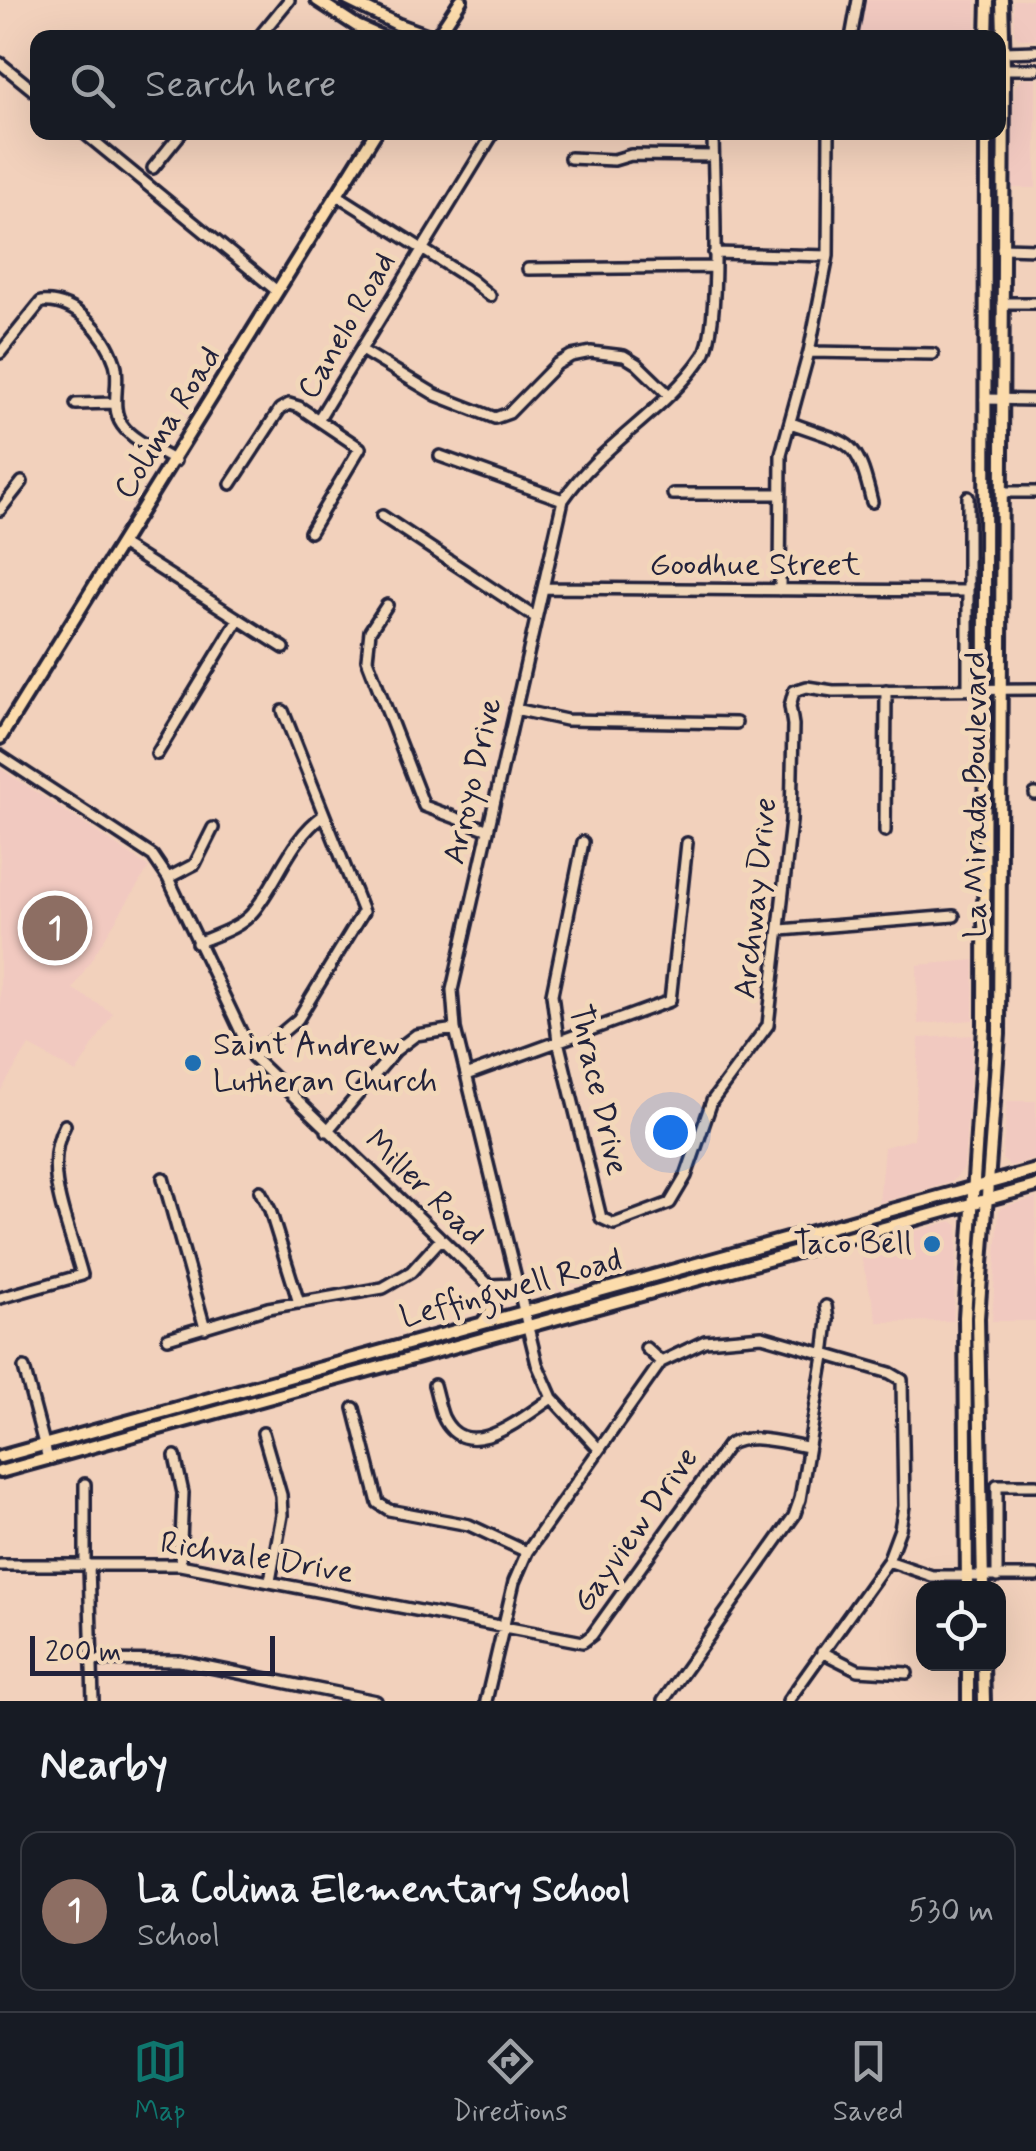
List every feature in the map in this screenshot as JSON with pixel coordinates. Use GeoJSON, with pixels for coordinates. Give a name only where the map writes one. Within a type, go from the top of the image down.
{"type":"FeatureCollection","features":[{"type":"Feature","properties":{"kind":"main road"},"geometry":{"type":"LineString","coordinates":[[317,0],[366,30]]}},
{"type":"Feature","properties":{"kind":"main road"},"geometry":{"type":"LineString","coordinates":[[348,0],[413,30]]}},
{"type":"Feature","properties":{"kind":"main road"},"geometry":{"type":"LineString","coordinates":[[441,30],[460,0]]}},
{"type":"Feature","properties":{"kind":"main road"},"geometry":{"type":"LineString","coordinates":[[988,0],[988,30]]}},
{"type":"Feature","properties":{"kind":"main road","name":"La Mirada Boulevard"},"geometry":{"type":"LineString","coordinates":[[1001,30],[1002,0]]}},
{"type":"Feature","properties":{"kind":"main road","name":"Colima Road"},"geometry":{"type":"LineString","coordinates":[[0,738],[371,140]]}},
{"type":"Feature","properties":{"kind":"main road","name":"La Mirada Boulevard"},"geometry":{"type":"LineString","coordinates":[[967,1581],[964,1317],[984,1027],[986,140]]}},
{"type":"Feature","properties":{"kind":"main road","name":"La Mirada Boulevard"},"geometry":{"type":"LineString","coordinates":[[983,1581],[978,1316],[1000,1034],[1001,140]]}},
{"type":"Feature","properties":{"kind":"main road","name":"Leffingwell Road"},"geometry":{"type":"LineString","coordinates":[[0,1457],[1036,1170]]}},
{"type":"Feature","properties":{"kind":"main road","name":"Leffingwell Road"},"geometry":{"type":"LineString","coordinates":[[0,1472],[1036,1186]]}},
{"type":"Feature","properties":{"kind":"main road"},"geometry":{"type":"LineString","coordinates":[[481,1324],[494,1310],[493,1287]]}},
{"type":"Feature","properties":{"kind":"main road"},"geometry":{"type":"LineString","coordinates":[[968,1671],[968,1701]]}},
{"type":"Feature","properties":{"kind":"main road"},"geometry":{"type":"LineString","coordinates":[[983,1671],[984,1701]]}},
{"type":"Feature","properties":{"kind":"street"},"geometry":{"type":"LineString","coordinates":[[264,30],[288,0]]}},
{"type":"Feature","properties":{"kind":"street"},"geometry":{"type":"LineString","coordinates":[[852,30],[858,0]]}},
{"type":"Feature","properties":{"kind":"street"},"geometry":{"type":"LineString","coordinates":[[1006,52],[1036,52]]}},
{"type":"Feature","properties":{"kind":"street"},"geometry":{"type":"LineString","coordinates":[[0,63],[30,87]]}},
{"type":"Feature","properties":{"kind":"street"},"geometry":{"type":"LineString","coordinates":[[1006,69],[1036,68]]}},
{"type":"Feature","properties":{"kind":"street"},"geometry":{"type":"LineString","coordinates":[[93,140],[276,291]]}},
{"type":"Feature","properties":{"kind":"street"},"geometry":{"type":"LineString","coordinates":[[153,168],[176,140]]}},
{"type":"Feature","properties":{"kind":"street","name":"Canelo Road"},"geometry":{"type":"LineString","coordinates":[[310,532],[360,448],[318,420],[489,140]]}},
{"type":"Feature","properties":{"kind":"street","name":"Arroyo Drive"},"geometry":{"type":"LineString","coordinates":[[598,1448],[552,1398],[537,1364],[455,1028],[452,990],[563,500],[579,476],[669,396],[706,352],[714,267],[714,140]]}},
{"type":"Feature","properties":{"kind":"street"},"geometry":{"type":"LineString","coordinates":[[780,590],[781,454],[809,352],[828,256],[830,140]]}},
{"type":"Feature","properties":{"kind":"street"},"geometry":{"type":"LineString","coordinates":[[570,158],[713,156]]}},
{"type":"Feature","properties":{"kind":"street"},"geometry":{"type":"LineString","coordinates":[[337,195],[490,296]]}},
{"type":"Feature","properties":{"kind":"street"},"geometry":{"type":"LineString","coordinates":[[1002,248],[1036,249]]}},
{"type":"Feature","properties":{"kind":"street"},"geometry":{"type":"LineString","coordinates":[[714,253],[828,256]]}},
{"type":"Feature","properties":{"kind":"street"},"geometry":{"type":"LineString","coordinates":[[528,268],[714,267]]}},
{"type":"Feature","properties":{"kind":"street"},"geometry":{"type":"LineString","coordinates":[[0,353],[41,302],[56,300],[95,326],[116,365],[115,403],[120,422],[128,432],[175,461]]}},
{"type":"Feature","properties":{"kind":"street"},"geometry":{"type":"LineString","coordinates":[[1002,303],[1036,303]]}},
{"type":"Feature","properties":{"kind":"street"},"geometry":{"type":"LineString","coordinates":[[362,350],[436,395],[495,418],[509,413],[557,364],[591,352],[624,356],[669,396]]}},
{"type":"Feature","properties":{"kind":"street"},"geometry":{"type":"LineString","coordinates":[[809,352],[933,354]]}},
{"type":"Feature","properties":{"kind":"street"},"geometry":{"type":"LineString","coordinates":[[986,400],[1036,400]]}},
{"type":"Feature","properties":{"kind":"street"},"geometry":{"type":"LineString","coordinates":[[76,404],[115,403]]}},
{"type":"Feature","properties":{"kind":"street"},"geometry":{"type":"LineString","coordinates":[[231,484],[280,409],[288,404],[318,420]]}},
{"type":"Feature","properties":{"kind":"street"},"geometry":{"type":"LineString","coordinates":[[791,423],[851,445],[861,458],[872,502]]}},
{"type":"Feature","properties":{"kind":"street"},"geometry":{"type":"LineString","coordinates":[[440,456],[563,500]]}},
{"type":"Feature","properties":{"kind":"street"},"geometry":{"type":"LineString","coordinates":[[0,510],[22,482]]}},
{"type":"Feature","properties":{"kind":"street"},"geometry":{"type":"LineString","coordinates":[[1002,492],[1036,492]]}},
{"type":"Feature","properties":{"kind":"street"},"geometry":{"type":"LineString","coordinates":[[673,494],[780,494]]}},
{"type":"Feature","properties":{"kind":"street","name":"La Mirada Boulevard"},"geometry":{"type":"LineString","coordinates":[[968,496],[968,689]]}},
{"type":"Feature","properties":{"kind":"street"},"geometry":{"type":"LineString","coordinates":[[382,516],[536,616]]}},
{"type":"Feature","properties":{"kind":"street"},"geometry":{"type":"LineString","coordinates":[[122,545],[284,648]]}},
{"type":"Feature","properties":{"kind":"street","name":"Goodhue Street"},"geometry":{"type":"LineString","coordinates":[[542,588],[968,591]]}},
{"type":"Feature","properties":{"kind":"street"},"geometry":{"type":"LineString","coordinates":[[387,605],[370,632],[367,659],[424,806],[486,829]]}},
{"type":"Feature","properties":{"kind":"street"},"geometry":{"type":"LineString","coordinates":[[157,754],[238,620]]}},
{"type":"Feature","properties":{"kind":"street","name":"Archway Drive"},"geometry":{"type":"LineString","coordinates":[[614,1224],[670,1203],[686,1176],[712,1101],[768,1025],[791,821],[790,706],[794,691],[806,687],[833,692],[886,690]]}},
{"type":"Feature","properties":{"kind":"street"},"geometry":{"type":"LineString","coordinates":[[885,831],[886,690],[1036,690]]}},
{"type":"Feature","properties":{"kind":"street"},"geometry":{"type":"LineString","coordinates":[[515,709],[566,720],[736,723]]}},
{"type":"Feature","properties":{"kind":"street"},"geometry":{"type":"LineString","coordinates":[[253,1057],[298,1019],[363,912],[283,710]]}},
{"type":"Feature","properties":{"kind":"street","name":"Miller Road"},"geometry":{"type":"LineString","coordinates":[[0,756],[153,856],[168,878],[253,1057],[493,1287],[516,1284]]}},
{"type":"Feature","properties":{"kind":"street"},"geometry":{"type":"LineString","coordinates":[[198,943],[252,914],[306,828],[324,815]]}},
{"type":"Feature","properties":{"kind":"street"},"geometry":{"type":"LineString","coordinates":[[168,878],[195,864],[212,828]]}},
{"type":"Feature","properties":{"kind":"street","name":"Thrace Drive"},"geometry":{"type":"LineString","coordinates":[[583,842],[552,994],[558,1040],[601,1218],[614,1224]]}},
{"type":"Feature","properties":{"kind":"street"},"geometry":{"type":"LineString","coordinates":[[466,1075],[670,1002],[687,843]]}},
{"type":"Feature","properties":{"kind":"street"},"geometry":{"type":"LineString","coordinates":[[781,930],[954,916]]}},
{"type":"Feature","properties":{"kind":"street"},"geometry":{"type":"LineString","coordinates":[[327,1131],[406,1042],[416,1034],[455,1028]]}},
{"type":"Feature","properties":{"kind":"street"},"geometry":{"type":"LineString","coordinates":[[0,1298],[82,1275],[53,1167],[55,1142],[66,1125]]}},
{"type":"Feature","properties":{"kind":"street"},"geometry":{"type":"LineString","coordinates":[[163,1178],[204,1328]]}},
{"type":"Feature","properties":{"kind":"street"},"geometry":{"type":"LineString","coordinates":[[260,1191],[270,1210],[299,1303]]}},
{"type":"Feature","properties":{"kind":"street"},"geometry":{"type":"LineString","coordinates":[[168,1338],[268,1308],[383,1288],[411,1272],[440,1239]]}},
{"type":"Feature","properties":{"kind":"street"},"geometry":{"type":"LineString","coordinates":[[663,1701],[794,1516],[824,1356],[826,1306]]}},
{"type":"Feature","properties":{"kind":"street"},"geometry":{"type":"LineString","coordinates":[[486,1701],[514,1582],[527,1552],[661,1362],[705,1341],[762,1336],[890,1373],[902,1380],[904,1506],[888,1560],[788,1701]]}},
{"type":"Feature","properties":{"kind":"street"},"geometry":{"type":"LineString","coordinates":[[646,1348],[661,1362]]}},
{"type":"Feature","properties":{"kind":"street"},"geometry":{"type":"LineString","coordinates":[[24,1368],[48,1459]]}},
{"type":"Feature","properties":{"kind":"street"},"geometry":{"type":"LineString","coordinates":[[434,1386],[444,1417],[452,1429],[467,1438],[495,1434],[552,1398]]}},
{"type":"Feature","properties":{"kind":"street"},"geometry":{"type":"LineString","coordinates":[[354,1408],[378,1502],[389,1510],[469,1525],[527,1552]]}},
{"type":"Feature","properties":{"kind":"street"},"geometry":{"type":"LineString","coordinates":[[263,1433],[281,1496],[282,1515],[270,1580]]}},
{"type":"Feature","properties":{"kind":"street","name":"Gayview Drive"},"geometry":{"type":"LineString","coordinates":[[502,1629],[583,1642],[592,1635],[728,1445],[740,1438],[753,1438],[808,1447]]}},
{"type":"Feature","properties":{"kind":"street"},"geometry":{"type":"LineString","coordinates":[[174,1456],[183,1493],[180,1565]]}},
{"type":"Feature","properties":{"kind":"street"},"geometry":{"type":"LineString","coordinates":[[85,1484],[93,1701]]}},
{"type":"Feature","properties":{"kind":"street"},"geometry":{"type":"LineString","coordinates":[[997,1577],[997,1485],[1036,1485]]}},
{"type":"Feature","properties":{"kind":"street"},"geometry":{"type":"LineString","coordinates":[[888,1560],[932,1576],[967,1576],[980,1581]]}},
{"type":"Feature","properties":{"kind":"street","name":"Richvale Drive"},"geometry":{"type":"LineString","coordinates":[[0,1565],[180,1565],[502,1629]]}},
{"type":"Feature","properties":{"kind":"street"},"geometry":{"type":"LineString","coordinates":[[986,1581],[1036,1576]]}},
{"type":"Feature","properties":{"kind":"street"},"geometry":{"type":"LineString","coordinates":[[822,1652],[858,1670],[907,1673]]}},
{"type":"Feature","properties":{"kind":"street"},"geometry":{"type":"LineString","coordinates":[[92,1660],[180,1661],[376,1701]]}},
{"type":"Feature","properties":{"kind":"shaded area"},"geometry":{"type":"Polygon","coordinates":[[[864,0],[976,0],[976,30],[857,30],[864,0]]]}},
{"type":"Feature","properties":{"kind":"shaded area"},"geometry":{"type":"Polygon","coordinates":[[[1013,0],[1036,0],[1036,39],[1020,39],[1014,33],[1013,0]]]}},
{"type":"Feature","properties":{"kind":"shaded area"},"geometry":{"type":"Polygon","coordinates":[[[1023,78],[1036,78],[1036,188],[1012,188],[1014,87],[1023,78]]]}},
{"type":"Feature","properties":{"kind":"shaded area"},"geometry":{"type":"Polygon","coordinates":[[[0,768],[149,867],[73,989],[113,1013],[76,1073],[29,1045],[0,1092],[0,768]]]}},
{"type":"Feature","properties":{"kind":"shaded area"},"geometry":{"type":"Polygon","coordinates":[[[974,960],[973,1020],[918,1024],[917,965],[974,960]]]}},
{"type":"Feature","properties":{"kind":"shaded area"},"geometry":{"type":"Polygon","coordinates":[[[973,1035],[964,1168],[952,1182],[879,1203],[884,1147],[914,1139],[919,1038],[973,1035]]]}},
{"type":"Feature","properties":{"kind":"shaded area"},"geometry":{"type":"Polygon","coordinates":[[[1007,1101],[1036,1101],[1036,1159],[1010,1166],[1002,1159],[1007,1101]]]}},
{"type":"Feature","properties":{"kind":"shaded area"},"geometry":{"type":"Polygon","coordinates":[[[1036,1198],[1036,1321],[992,1321],[999,1211],[1036,1198]]]}},
{"type":"Feature","properties":{"kind":"shaded area"},"geometry":{"type":"Polygon","coordinates":[[[952,1221],[958,1226],[953,1321],[878,1322],[858,1246],[952,1221]]]}},
{"type":"Feature","properties":{"kind":"place","name":"La Colima Elementary School"},"geometry":{"type":"Point","coordinates":[55,928]}},
{"type":"Feature","properties":{"kind":"place","name":"Saint Andrew Lutheran Church"},"geometry":{"type":"Point","coordinates":[193,1063]}},
{"type":"Feature","properties":{"kind":"place","name":"Taco Bell"},"geometry":{"type":"Point","coordinates":[932,1244]}}]}
